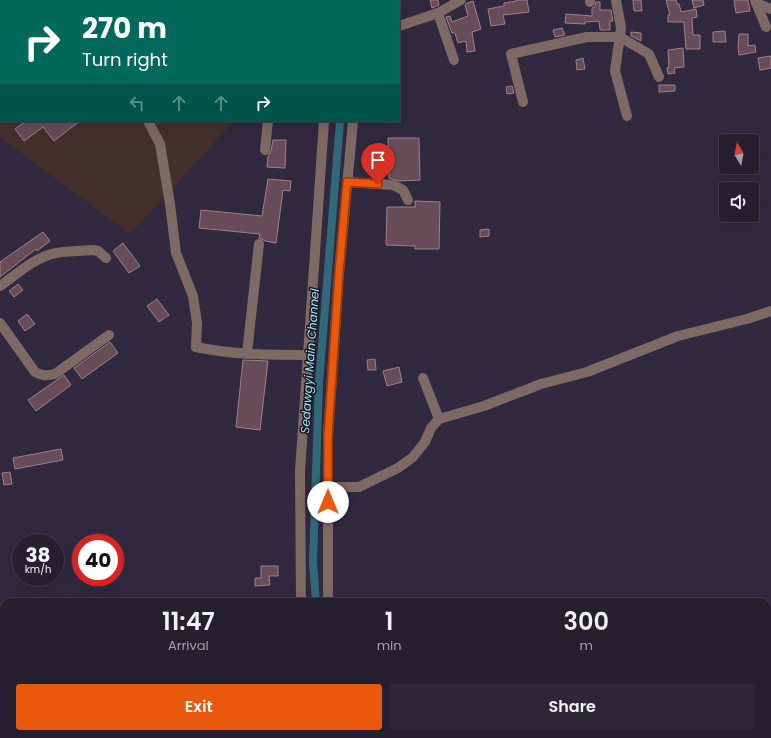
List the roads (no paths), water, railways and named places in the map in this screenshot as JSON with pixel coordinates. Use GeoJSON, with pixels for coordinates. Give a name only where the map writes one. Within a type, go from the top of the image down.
{"type":"FeatureCollection","features":[{"type":"Feature","properties":{"kind":"street"},"geometry":{"type":"LineString","coordinates":[[400,26],[438,13],[461,0]]}},
{"type":"Feature","properties":{"kind":"street"},"geometry":{"type":"LineString","coordinates":[[616,0],[621,28],[615,71],[627,116]]}},
{"type":"Feature","properties":{"kind":"street"},"geometry":{"type":"LineString","coordinates":[[756,2],[771,9]]}},
{"type":"Feature","properties":{"kind":"street"},"geometry":{"type":"LineString","coordinates":[[756,2],[766,27]]}},
{"type":"Feature","properties":{"kind":"street"},"geometry":{"type":"LineString","coordinates":[[438,13],[454,60]]}},
{"type":"Feature","properties":{"kind":"street"},"geometry":{"type":"LineString","coordinates":[[523,102],[511,54],[587,37],[620,37],[649,54],[658,77]]}},
{"type":"Feature","properties":{"kind":"street"},"geometry":{"type":"LineString","coordinates":[[149,122],[160,144],[176,253],[193,296],[198,323],[196,347],[211,350],[247,353],[308,355]]}},
{"type":"Feature","properties":{"kind":"street"},"geometry":{"type":"LineString","coordinates":[[265,150],[268,122]]}},
{"type":"Feature","properties":{"kind":"street"},"geometry":{"type":"LineString","coordinates":[[300,598],[300,471],[324,122]]}},
{"type":"Feature","properties":{"kind":"street"},"geometry":{"type":"LineString","coordinates":[[328,598],[328,429],[339,273],[353,122]]}},
{"type":"Feature","properties":{"kind":"street"},"geometry":{"type":"LineString","coordinates":[[347,182],[393,186],[403,190],[408,200]]}},
{"type":"Feature","properties":{"kind":"street"},"geometry":{"type":"LineString","coordinates":[[247,353],[259,244]]}},
{"type":"Feature","properties":{"kind":"street"},"geometry":{"type":"LineString","coordinates":[[0,286],[35,262],[55,254],[93,250],[98,251],[106,258]]}},
{"type":"Feature","properties":{"kind":"street"},"geometry":{"type":"LineString","coordinates":[[328,486],[359,487],[398,468],[413,457],[425,442],[431,428],[439,419],[484,406],[541,384],[587,372],[678,336],[747,319],[771,311]]}},
{"type":"Feature","properties":{"kind":"street"},"geometry":{"type":"LineString","coordinates":[[0,323],[35,372],[48,376],[55,374],[109,335]]}},
{"type":"Feature","properties":{"kind":"street"},"geometry":{"type":"LineString","coordinates":[[423,378],[439,419]]}},
{"type":"Feature","properties":{"kind":"waterway","name":"Sedawgyi Main Channel"},"geometry":{"type":"LineString","coordinates":[[316,598],[313,562],[319,383],[340,122]]}}]}
